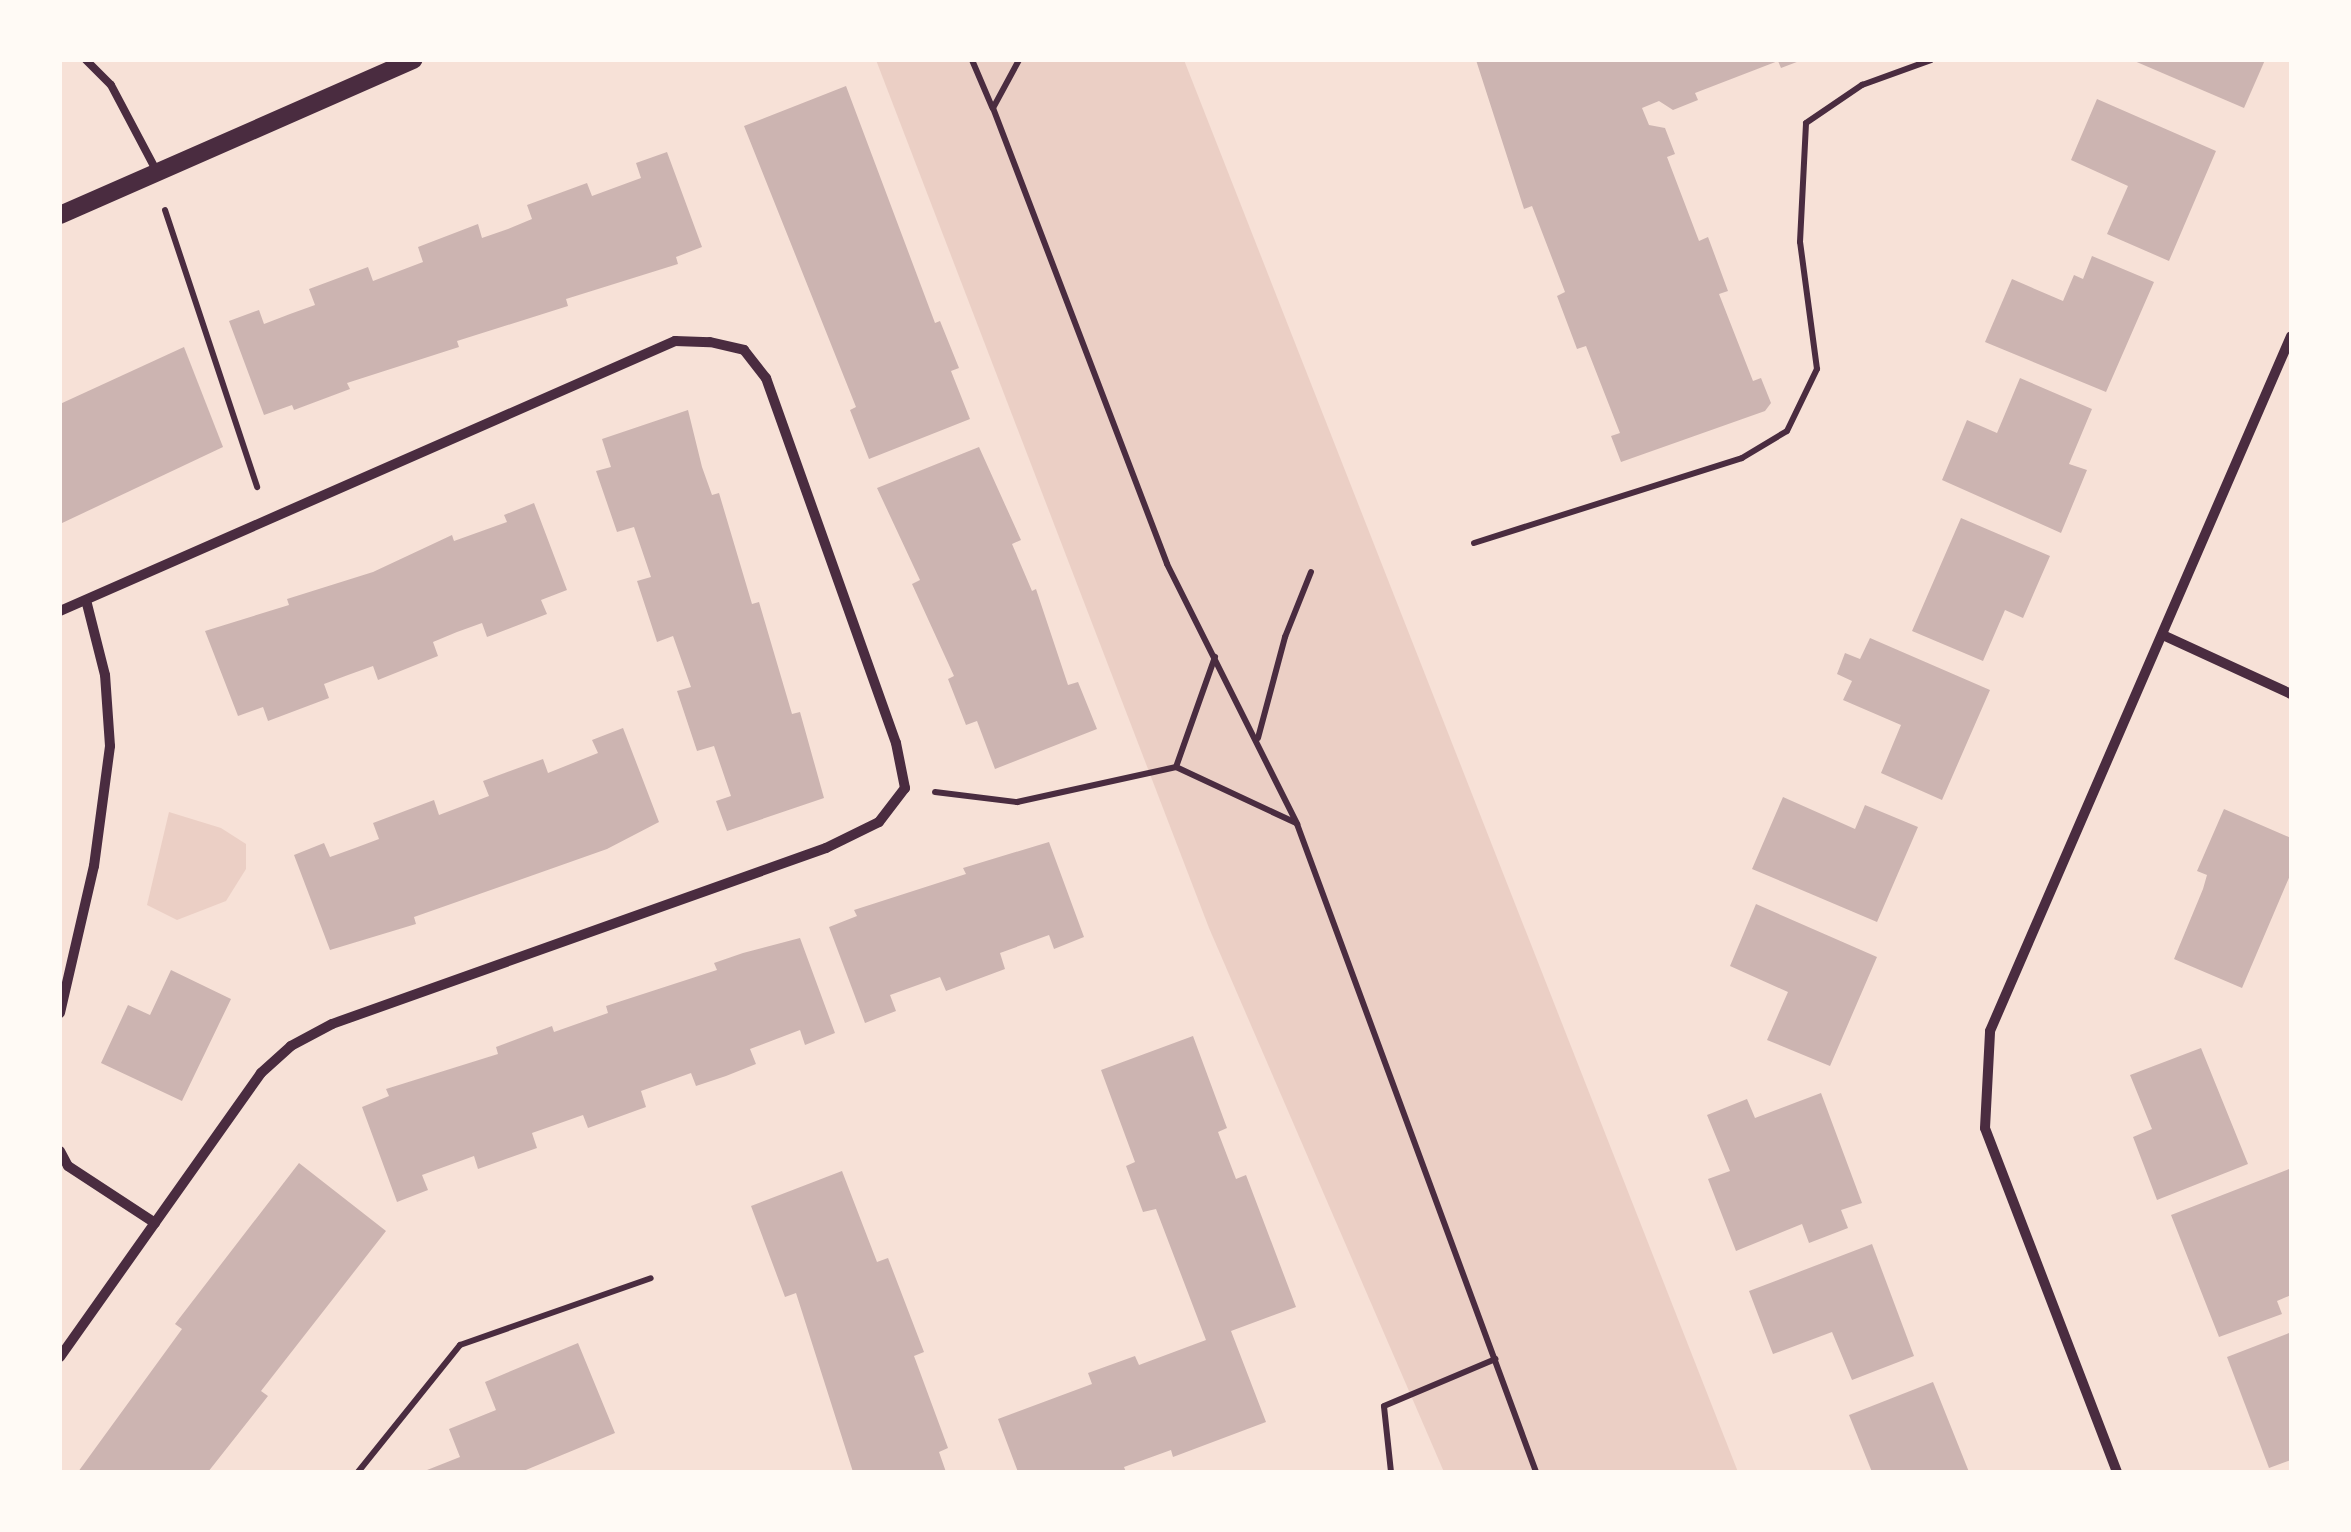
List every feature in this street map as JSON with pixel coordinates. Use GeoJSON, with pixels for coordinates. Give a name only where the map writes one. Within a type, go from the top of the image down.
{"type":"FeatureCollection","features":[{"type":"Feature","properties":{"kind":"street"},"geometry":{"type":"LineString","coordinates":[[60,215],[413,60]]}},
{"type":"Feature","properties":{"kind":"street"},"geometry":{"type":"LineString","coordinates":[[2117,1472],[1985,1128],[1990,1031],[2165,636],[2291,336]]}},
{"type":"Feature","properties":{"kind":"street"},"geometry":{"type":"LineString","coordinates":[[60,611],[675,340],[744,350],[766,378],[896,742],[905,788],[879,822],[826,848],[332,1024],[292,1046],[262,1073],[60,1357]]}},
{"type":"Feature","properties":{"kind":"street"},"geometry":{"type":"LineString","coordinates":[[60,1013],[94,866],[110,746],[104,675],[86,600]]}},
{"type":"Feature","properties":{"kind":"street"},"geometry":{"type":"LineString","coordinates":[[2165,636],[2291,694]]}},
{"type":"Feature","properties":{"kind":"street"},"geometry":{"type":"LineString","coordinates":[[60,1150],[68,1166],[155,1223]]}},
{"type":"Feature","properties":{"kind":"lane"},"geometry":{"type":"LineString","coordinates":[[86,60],[111,85],[157,172]]}},
{"type":"Feature","properties":{"kind":"path"},"geometry":{"type":"LineString","coordinates":[[972,60],[1167,564],[1297,824],[1536,1472]]}},
{"type":"Feature","properties":{"kind":"path"},"geometry":{"type":"LineString","coordinates":[[993,108],[1019,60]]}},
{"type":"Feature","properties":{"kind":"path"},"geometry":{"type":"LineString","coordinates":[[1474,543],[1742,458],[1787,431],[1818,369],[1800,242],[1806,122],[1862,85],[1931,60]]}},
{"type":"Feature","properties":{"kind":"path"},"geometry":{"type":"LineString","coordinates":[[157,172],[170,236],[268,517]]}},
{"type":"Feature","properties":{"kind":"path"},"geometry":{"type":"LineString","coordinates":[[1258,740],[1285,637],[1311,572]]}},
{"type":"Feature","properties":{"kind":"path"},"geometry":{"type":"LineString","coordinates":[[1176,767],[1215,657]]}},
{"type":"Feature","properties":{"kind":"path"},"geometry":{"type":"LineString","coordinates":[[905,788],[1016,802],[1176,767],[1297,824]]}},
{"type":"Feature","properties":{"kind":"path"},"geometry":{"type":"LineString","coordinates":[[358,1472],[460,1345],[651,1278]]}},
{"type":"Feature","properties":{"kind":"path"},"geometry":{"type":"LineString","coordinates":[[1391,1472],[1384,1406],[1496,1359]]}},
{"type":"Feature","properties":{"kind":"shaded area"},"geometry":{"type":"Polygon","coordinates":[[[876,60],[1184,60],[1738,1472],[1444,1472],[1209,928],[876,60]]]}},
{"type":"Feature","properties":{"kind":"shaded area"},"geometry":{"type":"Polygon","coordinates":[[[169,812],[221,828],[246,844],[246,869],[226,901],[177,920],[147,905],[169,812]]]}},
{"type":"Feature","properties":{"kind":"building"},"geometry":{"type":"Polygon","coordinates":[[[1476,60],[1802,60],[1781,68],[1778,61],[1695,93],[1698,100],[1673,110],[1659,101],[1642,108],[1649,125],[1665,128],[1675,154],[1667,157],[1699,241],[1708,237],[1728,291],[1719,294],[1753,381],[1761,378],[1771,403],[1765,411],[1621,462],[1611,436],[1620,433],[1586,346],[1577,349],[1557,296],[1565,292],[1532,206],[1524,209],[1476,60]]]}},
{"type":"Feature","properties":{"kind":"building"},"geometry":{"type":"Polygon","coordinates":[[[2132,60],[2265,60],[2244,108],[2132,60]]]}},
{"type":"Feature","properties":{"kind":"building"},"geometry":{"type":"Polygon","coordinates":[[[846,86],[935,323],[940,321],[959,368],[951,371],[970,419],[869,459],[850,410],[856,407],[744,126],[846,86]]]}},
{"type":"Feature","properties":{"kind":"building"},"geometry":{"type":"Polygon","coordinates":[[[2097,99],[2216,151],[2169,261],[2107,234],[2128,186],[2071,160],[2097,99]]]}},
{"type":"Feature","properties":{"kind":"building"},"geometry":{"type":"Polygon","coordinates":[[[667,152],[702,247],[676,257],[678,264],[566,299],[568,306],[457,341],[459,347],[347,383],[350,389],[294,410],[292,405],[264,415],[229,321],[259,310],[264,324],[315,305],[309,289],[368,267],[373,281],[423,262],[418,247],[478,224],[482,238],[508,229],[532,219],[527,205],[587,183],[592,196],[641,178],[636,163],[667,152]]]}},
{"type":"Feature","properties":{"kind":"building"},"geometry":{"type":"Polygon","coordinates":[[[2092,256],[2154,282],[2106,392],[1985,342],[2012,279],[2063,301],[2074,275],[2083,279],[2092,256]]]}},
{"type":"Feature","properties":{"kind":"building"},"geometry":{"type":"Polygon","coordinates":[[[184,347],[223,447],[60,524],[60,404],[184,347]]]}},
{"type":"Feature","properties":{"kind":"building"},"geometry":{"type":"Polygon","coordinates":[[[2020,378],[2092,409],[2069,464],[2087,470],[2061,533],[1942,480],[1967,420],[1997,433],[2020,378]]]}},
{"type":"Feature","properties":{"kind":"building"},"geometry":{"type":"Polygon","coordinates":[[[688,410],[702,467],[712,495],[719,493],[752,604],[759,602],[792,714],[800,712],[824,798],[727,831],[716,801],[731,796],[714,746],[697,751],[677,691],[691,687],[673,636],[657,642],[637,581],[651,577],[634,527],[617,532],[596,471],[611,467],[602,439],[688,410]]]}},
{"type":"Feature","properties":{"kind":"building"},"geometry":{"type":"Polygon","coordinates":[[[979,447],[1021,540],[1012,544],[1032,591],[1036,589],[1068,685],[1078,682],[1097,729],[995,769],[977,721],[966,725],[948,679],[954,676],[912,584],[920,580],[877,488],[979,447]]]}},
{"type":"Feature","properties":{"kind":"building"},"geometry":{"type":"Polygon","coordinates":[[[534,503],[567,590],[541,600],[547,614],[487,637],[482,623],[457,632],[433,642],[438,656],[378,680],[373,666],[324,684],[329,698],[268,721],[263,707],[238,716],[205,631],[289,605],[287,599],[373,572],[452,535],[454,541],[507,522],[504,515],[534,503]]]}},
{"type":"Feature","properties":{"kind":"building"},"geometry":{"type":"Polygon","coordinates":[[[1961,518],[2050,556],[2023,618],[2005,610],[1983,661],[1912,631],[1961,518]]]}},
{"type":"Feature","properties":{"kind":"building"},"geometry":{"type":"Polygon","coordinates":[[[1870,638],[1990,690],[1942,800],[1881,773],[1901,725],[1843,700],[1852,681],[1837,674],[1845,653],[1860,659],[1870,638]]]}},
{"type":"Feature","properties":{"kind":"building"},"geometry":{"type":"Polygon","coordinates":[[[623,728],[659,822],[607,849],[414,917],[416,924],[330,950],[294,855],[324,843],[330,857],[379,839],[373,823],[434,800],[439,815],[489,796],[483,781],[543,759],[548,773],[598,753],[592,740],[623,728]]]}},
{"type":"Feature","properties":{"kind":"building"},"geometry":{"type":"Polygon","coordinates":[[[1783,797],[1855,829],[1865,805],[1918,827],[1877,922],[1752,869],[1783,797]]]}},
{"type":"Feature","properties":{"kind":"building"},"geometry":{"type":"Polygon","coordinates":[[[2224,809],[2291,838],[2291,873],[2242,988],[2174,959],[2207,875],[2197,871],[2224,809]]]}},
{"type":"Feature","properties":{"kind":"building"},"geometry":{"type":"Polygon","coordinates":[[[1049,842],[1084,937],[1054,949],[1049,935],[1000,953],[1005,969],[946,991],[940,977],[890,995],[896,1011],[865,1023],[829,927],[857,916],[854,910],[966,874],[963,868],[1049,842]]]}},
{"type":"Feature","properties":{"kind":"building"},"geometry":{"type":"Polygon","coordinates":[[[1756,904],[1877,957],[1830,1066],[1767,1040],[1788,992],[1730,966],[1756,904]]]}},
{"type":"Feature","properties":{"kind":"building"},"geometry":{"type":"Polygon","coordinates":[[[800,938],[835,1033],[805,1045],[800,1030],[750,1049],[756,1064],[726,1076],[696,1086],[691,1073],[641,1091],[646,1107],[588,1128],[583,1115],[532,1133],[537,1148],[478,1169],[474,1156],[422,1175],[428,1190],[397,1202],[362,1107],[389,1096],[386,1089],[498,1054],[496,1047],[552,1026],[554,1032],[608,1013],[606,1006],[717,970],[714,963],[800,938]]]}},
{"type":"Feature","properties":{"kind":"building"},"geometry":{"type":"Polygon","coordinates":[[[171,970],[231,999],[182,1101],[101,1063],[128,1005],[150,1015],[171,970]]]}},
{"type":"Feature","properties":{"kind":"building"},"geometry":{"type":"Polygon","coordinates":[[[1193,1036],[1227,1128],[1218,1132],[1236,1179],[1246,1175],[1296,1307],[1231,1331],[1266,1422],[1173,1457],[1171,1450],[1124,1467],[1126,1472],[1018,1472],[998,1419],[1092,1384],[1088,1373],[1135,1356],[1139,1365],[1206,1340],[1156,1209],[1143,1212],[1126,1166],[1135,1162],[1101,1070],[1193,1036]]]}},
{"type":"Feature","properties":{"kind":"building"},"geometry":{"type":"Polygon","coordinates":[[[2201,1048],[2248,1164],[2157,1200],[2133,1137],[2152,1129],[2130,1075],[2201,1048]]]}},
{"type":"Feature","properties":{"kind":"building"},"geometry":{"type":"Polygon","coordinates":[[[1821,1093],[1862,1203],[1841,1210],[1848,1228],[1809,1243],[1802,1224],[1736,1251],[1708,1179],[1730,1171],[1707,1115],[1747,1099],[1755,1118],[1821,1093]]]}},
{"type":"Feature","properties":{"kind":"building"},"geometry":{"type":"Polygon","coordinates":[[[299,1163],[386,1231],[261,1391],[268,1396],[208,1472],[78,1472],[182,1329],[175,1324],[299,1163]]]}},
{"type":"Feature","properties":{"kind":"building"},"geometry":{"type":"Polygon","coordinates":[[[2289,1169],[2291,1295],[2277,1301],[2282,1314],[2219,1337],[2171,1215],[2289,1169]]]}},
{"type":"Feature","properties":{"kind":"building"},"geometry":{"type":"Polygon","coordinates":[[[842,1171],[877,1262],[888,1258],[924,1352],[914,1356],[948,1448],[939,1452],[946,1472],[853,1472],[796,1293],[785,1297],[751,1206],[842,1171]]]}},
{"type":"Feature","properties":{"kind":"building"},"geometry":{"type":"Polygon","coordinates":[[[1872,1244],[1914,1356],[1852,1380],[1832,1332],[1773,1354],[1749,1291],[1872,1244]]]}},
{"type":"Feature","properties":{"kind":"building"},"geometry":{"type":"Polygon","coordinates":[[[2289,1333],[2291,1460],[2269,1468],[2227,1357],[2289,1333]]]}},
{"type":"Feature","properties":{"kind":"building"},"geometry":{"type":"Polygon","coordinates":[[[578,1343],[615,1433],[521,1472],[422,1472],[460,1457],[449,1429],[496,1410],[485,1382],[578,1343]]]}},
{"type":"Feature","properties":{"kind":"building"},"geometry":{"type":"Polygon","coordinates":[[[1933,1382],[1969,1472],[1872,1472],[1849,1415],[1933,1382]]]}}]}
